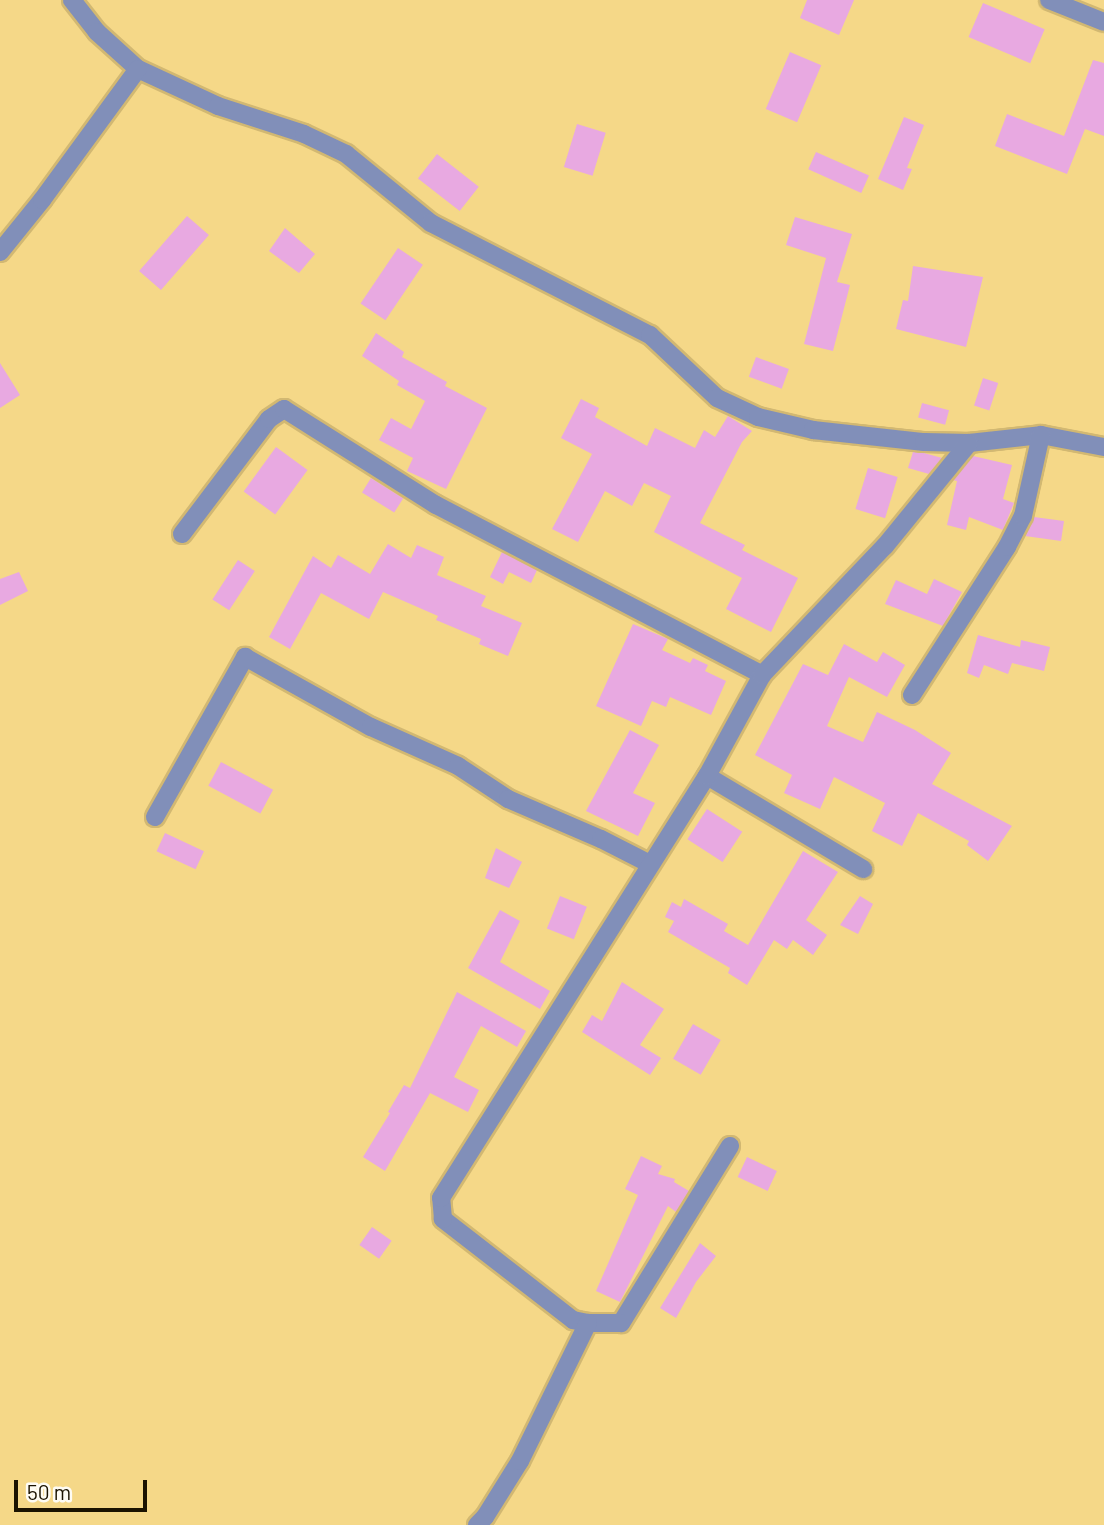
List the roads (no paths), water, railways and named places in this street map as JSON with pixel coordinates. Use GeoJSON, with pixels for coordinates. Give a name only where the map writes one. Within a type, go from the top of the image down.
{"type":"FeatureCollection","features":[{"type":"Feature","properties":{"kind":"street"},"geometry":{"type":"LineString","coordinates":[[72,0],[97,32],[138,69],[218,106],[304,134],[346,154],[440,229],[589,301],[650,335],[717,398],[758,417],[813,430],[876,438],[968,443],[1041,435],[1104,447]]}},
{"type":"Feature","properties":{"kind":"street"},"geometry":{"type":"LineString","coordinates":[[1049,0],[1104,22]]}},
{"type":"Feature","properties":{"kind":"street"},"geometry":{"type":"LineString","coordinates":[[0,252],[138,69]]}},
{"type":"Feature","properties":{"kind":"street"},"geometry":{"type":"LineString","coordinates":[[182,534],[269,419],[284,408],[436,505],[762,675]]}},
{"type":"Feature","properties":{"kind":"street"},"geometry":{"type":"LineString","coordinates":[[912,695],[1007,547],[1023,516],[1041,435]]}},
{"type":"Feature","properties":{"kind":"street"},"geometry":{"type":"LineString","coordinates":[[730,1146],[631,1312],[621,1323],[573,1320],[443,1219],[441,1198],[707,776],[762,675],[885,546],[968,443]]}},
{"type":"Feature","properties":{"kind":"street"},"geometry":{"type":"LineString","coordinates":[[155,817],[245,657],[371,727],[458,765],[508,799],[601,839],[650,864]]}},
{"type":"Feature","properties":{"kind":"street"},"geometry":{"type":"LineString","coordinates":[[707,776],[863,869]]}},
{"type":"Feature","properties":{"kind":"street"},"geometry":{"type":"LineString","coordinates":[[477,1525],[485,1517],[520,1461],[588,1323]]}}]}
